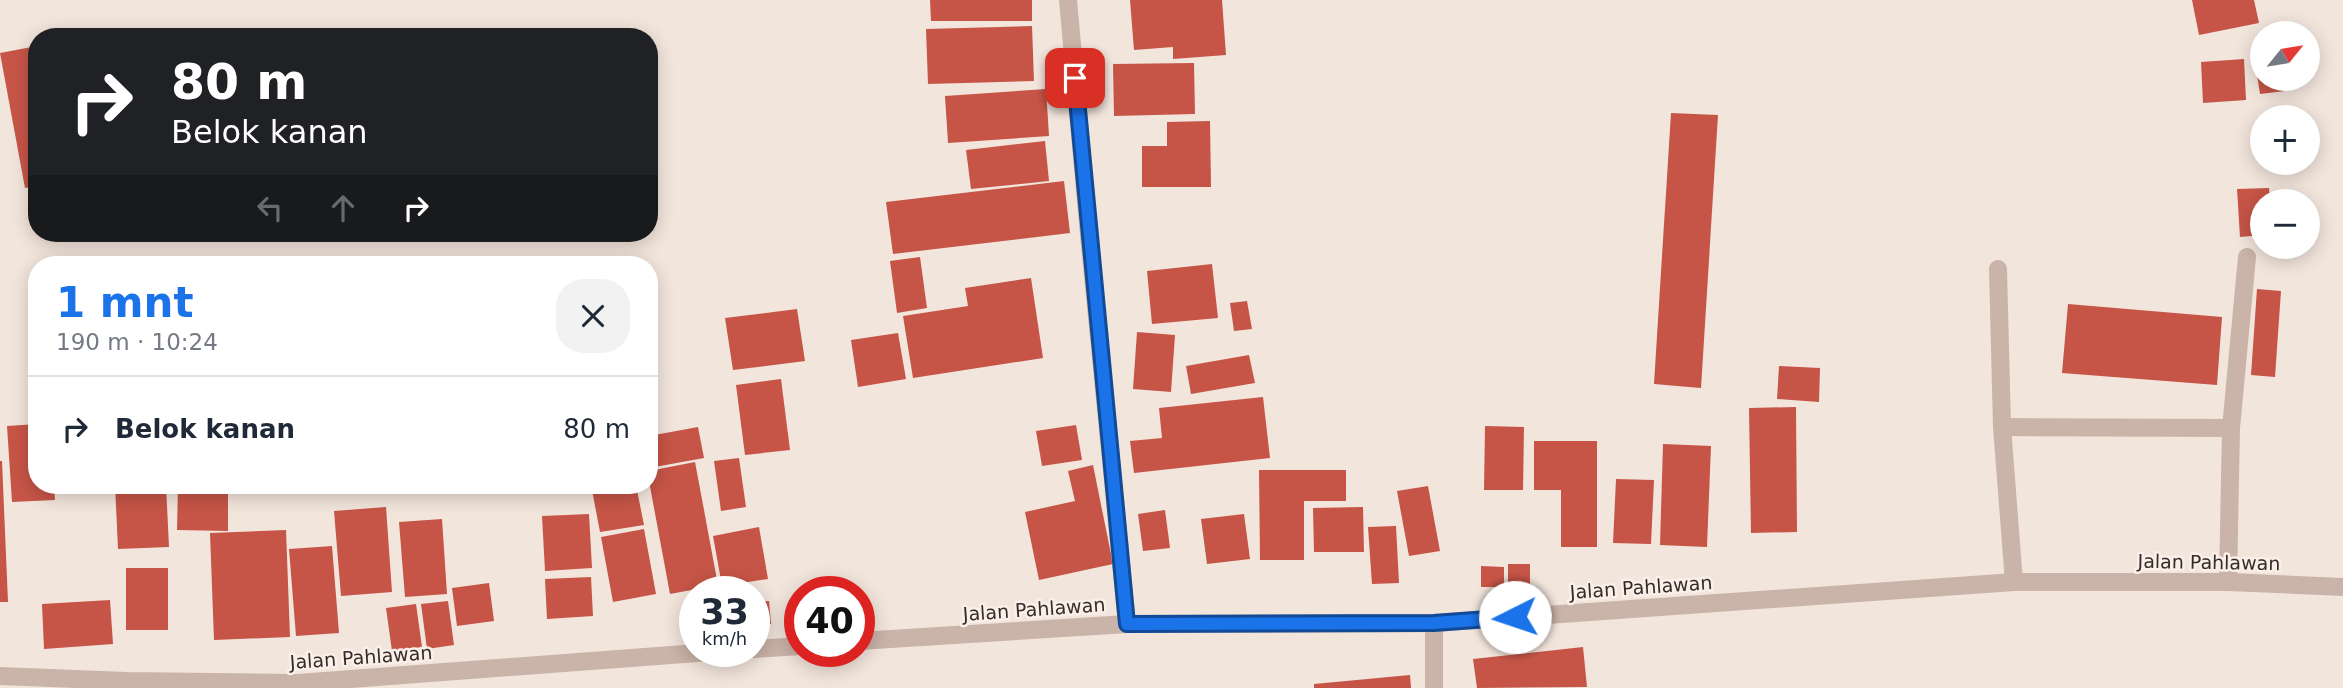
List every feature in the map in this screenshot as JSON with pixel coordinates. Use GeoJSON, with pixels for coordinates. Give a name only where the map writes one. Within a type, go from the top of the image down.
{"type":"FeatureCollection","features":[{"type":"Feature","properties":{"kind":"street"},"geometry":{"type":"LineString","coordinates":[[1068,0],[1088,235],[1127,624]]}},
{"type":"Feature","properties":{"kind":"street"},"geometry":{"type":"LineString","coordinates":[[2228,582],[2231,428],[2247,257]]}},
{"type":"Feature","properties":{"kind":"street"},"geometry":{"type":"LineString","coordinates":[[1998,269],[2001,427],[2014,582]]}},
{"type":"Feature","properties":{"kind":"street"},"geometry":{"type":"LineString","coordinates":[[2001,427],[2231,428]]}},
{"type":"Feature","properties":{"kind":"street","name":"Jalan Pahlawan"},"geometry":{"type":"LineString","coordinates":[[875,641],[1127,624],[1434,623],[2014,582],[2228,582],[2343,587]]}},
{"type":"Feature","properties":{"kind":"street"},"geometry":{"type":"LineString","coordinates":[[1434,623],[1434,688]]}},
{"type":"Feature","properties":{"kind":"street","name":"Jalan Pahlawan"},"geometry":{"type":"LineString","coordinates":[[0,676],[298,683],[679,654]]}},
{"type":"Feature","properties":{"kind":"building"},"geometry":{"type":"Polygon","coordinates":[[[930,0],[1032,0],[1032,21],[931,21],[930,0]]]}},
{"type":"Feature","properties":{"kind":"building"},"geometry":{"type":"Polygon","coordinates":[[[1130,0],[1222,0],[1226,55],[1173,59],[1173,47],[1134,50],[1130,0]]]}},
{"type":"Feature","properties":{"kind":"building"},"geometry":{"type":"Polygon","coordinates":[[[2192,0],[2254,0],[2259,21],[2199,35],[2192,0]]]}},
{"type":"Feature","properties":{"kind":"building"},"geometry":{"type":"Polygon","coordinates":[[[1032,26],[1034,81],[928,84],[926,29],[1032,26]]]}},
{"type":"Feature","properties":{"kind":"building"},"geometry":{"type":"Polygon","coordinates":[[[28,48],[28,188],[25,188],[0,53],[28,48]]]}},
{"type":"Feature","properties":{"kind":"building"},"geometry":{"type":"Polygon","coordinates":[[[2244,59],[2246,100],[2203,103],[2201,62],[2244,59]]]}},
{"type":"Feature","properties":{"kind":"building"},"geometry":{"type":"Polygon","coordinates":[[[1194,63],[1195,114],[1114,116],[1113,64],[1194,63]]]}},
{"type":"Feature","properties":{"kind":"building"},"geometry":{"type":"Polygon","coordinates":[[[1046,89],[1049,136],[948,143],[945,96],[1046,89]]]}},
{"type":"Feature","properties":{"kind":"building"},"geometry":{"type":"Polygon","coordinates":[[[2260,91],[2285,91],[2260,94],[2260,91]]]}},
{"type":"Feature","properties":{"kind":"building"},"geometry":{"type":"Polygon","coordinates":[[[1671,113],[1718,115],[1701,388],[1654,384],[1671,113]]]}},
{"type":"Feature","properties":{"kind":"building"},"geometry":{"type":"Polygon","coordinates":[[[1210,121],[1211,187],[1142,187],[1142,146],[1167,146],[1167,122],[1210,121]]]}},
{"type":"Feature","properties":{"kind":"building"},"geometry":{"type":"Polygon","coordinates":[[[1045,141],[1049,181],[971,189],[966,150],[1045,141]]]}},
{"type":"Feature","properties":{"kind":"building"},"geometry":{"type":"Polygon","coordinates":[[[1064,181],[1070,233],[893,254],[886,202],[1064,181]]]}},
{"type":"Feature","properties":{"kind":"building"},"geometry":{"type":"Polygon","coordinates":[[[2269,188],[2250,189],[2250,236],[2240,237],[2237,189],[2269,188]]]}},
{"type":"Feature","properties":{"kind":"building"},"geometry":{"type":"Polygon","coordinates":[[[920,257],[927,308],[897,313],[890,261],[920,257]]]}},
{"type":"Feature","properties":{"kind":"building"},"geometry":{"type":"Polygon","coordinates":[[[1212,264],[1218,318],[1152,324],[1147,271],[1212,264]]]}},
{"type":"Feature","properties":{"kind":"building"},"geometry":{"type":"Polygon","coordinates":[[[1031,278],[1043,358],[913,378],[903,316],[968,306],[965,288],[1031,278]]]}},
{"type":"Feature","properties":{"kind":"building"},"geometry":{"type":"Polygon","coordinates":[[[2257,289],[2281,291],[2275,377],[2251,375],[2257,289]]]}},
{"type":"Feature","properties":{"kind":"building"},"geometry":{"type":"Polygon","coordinates":[[[1247,301],[1252,329],[1234,331],[1230,303],[1247,301]]]}},
{"type":"Feature","properties":{"kind":"building"},"geometry":{"type":"Polygon","coordinates":[[[2068,304],[2222,317],[2217,385],[2062,373],[2068,304]]]}},
{"type":"Feature","properties":{"kind":"building"},"geometry":{"type":"Polygon","coordinates":[[[797,309],[805,361],[733,370],[725,318],[797,309]]]}},
{"type":"Feature","properties":{"kind":"building"},"geometry":{"type":"Polygon","coordinates":[[[1137,332],[1175,335],[1171,392],[1133,389],[1137,332]]]}},
{"type":"Feature","properties":{"kind":"building"},"geometry":{"type":"Polygon","coordinates":[[[898,333],[906,379],[858,387],[851,340],[898,333]]]}},
{"type":"Feature","properties":{"kind":"building"},"geometry":{"type":"Polygon","coordinates":[[[1249,355],[1255,383],[1191,394],[1186,366],[1249,355]]]}},
{"type":"Feature","properties":{"kind":"building"},"geometry":{"type":"Polygon","coordinates":[[[1779,366],[1820,368],[1819,402],[1777,399],[1779,366]]]}},
{"type":"Feature","properties":{"kind":"building"},"geometry":{"type":"Polygon","coordinates":[[[781,379],[790,450],[745,455],[736,385],[781,379]]]}},
{"type":"Feature","properties":{"kind":"building"},"geometry":{"type":"Polygon","coordinates":[[[1263,397],[1270,458],[1134,473],[1130,441],[1162,438],[1159,408],[1263,397]]]}},
{"type":"Feature","properties":{"kind":"building"},"geometry":{"type":"Polygon","coordinates":[[[1796,407],[1797,532],[1751,533],[1749,408],[1796,407]]]}},
{"type":"Feature","properties":{"kind":"building"},"geometry":{"type":"Polygon","coordinates":[[[28,425],[28,494],[55,494],[55,500],[12,502],[7,426],[28,425]]]}},
{"type":"Feature","properties":{"kind":"building"},"geometry":{"type":"Polygon","coordinates":[[[1076,425],[1082,460],[1042,466],[1036,431],[1076,425]]]}},
{"type":"Feature","properties":{"kind":"building"},"geometry":{"type":"Polygon","coordinates":[[[1485,426],[1524,427],[1523,490],[1484,490],[1485,426]]]}},
{"type":"Feature","properties":{"kind":"building"},"geometry":{"type":"Polygon","coordinates":[[[698,427],[704,458],[658,466],[658,434],[698,427]]]}},
{"type":"Feature","properties":{"kind":"building"},"geometry":{"type":"Polygon","coordinates":[[[1534,441],[1597,441],[1597,547],[1561,547],[1561,490],[1534,490],[1534,441]]]}},
{"type":"Feature","properties":{"kind":"building"},"geometry":{"type":"Polygon","coordinates":[[[1663,444],[1711,446],[1707,547],[1660,545],[1663,444]]]}},
{"type":"Feature","properties":{"kind":"building"},"geometry":{"type":"Polygon","coordinates":[[[739,458],[746,507],[721,511],[714,461],[739,458]]]}},
{"type":"Feature","properties":{"kind":"building"},"geometry":{"type":"Polygon","coordinates":[[[2,461],[8,602],[0,602],[2,461]]]}},
{"type":"Feature","properties":{"kind":"building"},"geometry":{"type":"Polygon","coordinates":[[[695,462],[716,576],[679,576],[679,592],[670,594],[651,494],[658,494],[658,469],[695,462]]]}},
{"type":"Feature","properties":{"kind":"building"},"geometry":{"type":"Polygon","coordinates":[[[1093,465],[1113,564],[1039,580],[1025,512],[1075,501],[1068,471],[1093,465]]]}},
{"type":"Feature","properties":{"kind":"building"},"geometry":{"type":"Polygon","coordinates":[[[1259,470],[1346,470],[1346,501],[1304,501],[1304,560],[1260,560],[1259,470]]]}},
{"type":"Feature","properties":{"kind":"building"},"geometry":{"type":"Polygon","coordinates":[[[1616,479],[1654,480],[1651,544],[1613,543],[1616,479]]]}},
{"type":"Feature","properties":{"kind":"building"},"geometry":{"type":"Polygon","coordinates":[[[1428,486],[1440,551],[1409,556],[1397,491],[1428,486]]]}},
{"type":"Feature","properties":{"kind":"building"},"geometry":{"type":"Polygon","coordinates":[[[115,494],[166,494],[169,547],[118,549],[115,494]]]}},
{"type":"Feature","properties":{"kind":"building"},"geometry":{"type":"Polygon","coordinates":[[[178,494],[228,494],[228,531],[177,530],[178,494]]]}},
{"type":"Feature","properties":{"kind":"building"},"geometry":{"type":"Polygon","coordinates":[[[593,494],[638,494],[644,525],[600,532],[593,494]]]}},
{"type":"Feature","properties":{"kind":"building"},"geometry":{"type":"Polygon","coordinates":[[[386,507],[392,592],[341,596],[334,511],[386,507]]]}},
{"type":"Feature","properties":{"kind":"building"},"geometry":{"type":"Polygon","coordinates":[[[1363,507],[1364,552],[1314,552],[1313,508],[1363,507]]]}},
{"type":"Feature","properties":{"kind":"building"},"geometry":{"type":"Polygon","coordinates":[[[1165,510],[1170,548],[1143,551],[1138,514],[1165,510]]]}},
{"type":"Feature","properties":{"kind":"building"},"geometry":{"type":"Polygon","coordinates":[[[589,514],[592,568],[545,571],[542,516],[589,514]]]}},
{"type":"Feature","properties":{"kind":"building"},"geometry":{"type":"Polygon","coordinates":[[[1244,514],[1250,559],[1207,564],[1201,519],[1244,514]]]}},
{"type":"Feature","properties":{"kind":"building"},"geometry":{"type":"Polygon","coordinates":[[[442,519],[447,594],[405,597],[399,522],[442,519]]]}},
{"type":"Feature","properties":{"kind":"building"},"geometry":{"type":"Polygon","coordinates":[[[1396,526],[1399,583],[1372,584],[1368,527],[1396,526]]]}},
{"type":"Feature","properties":{"kind":"building"},"geometry":{"type":"Polygon","coordinates":[[[759,527],[767,576],[720,576],[713,536],[759,527]]]}},
{"type":"Feature","properties":{"kind":"building"},"geometry":{"type":"Polygon","coordinates":[[[644,529],[656,594],[613,602],[601,537],[644,529]]]}},
{"type":"Feature","properties":{"kind":"building"},"geometry":{"type":"Polygon","coordinates":[[[286,530],[290,637],[214,640],[210,533],[286,530]]]}},
{"type":"Feature","properties":{"kind":"building"},"geometry":{"type":"Polygon","coordinates":[[[332,546],[339,633],[296,636],[289,549],[332,546]]]}},
{"type":"Feature","properties":{"kind":"building"},"geometry":{"type":"Polygon","coordinates":[[[1508,564],[1530,564],[1530,585],[1508,585],[1508,564]]]}},
{"type":"Feature","properties":{"kind":"building"},"geometry":{"type":"Polygon","coordinates":[[[1481,566],[1504,567],[1504,587],[1481,587],[1481,566]]]}},
{"type":"Feature","properties":{"kind":"building"},"geometry":{"type":"Polygon","coordinates":[[[126,568],[168,568],[168,630],[126,630],[126,568]]]}},
{"type":"Feature","properties":{"kind":"building"},"geometry":{"type":"Polygon","coordinates":[[[591,577],[593,616],[547,619],[545,579],[591,577]]]}},
{"type":"Feature","properties":{"kind":"building"},"geometry":{"type":"Polygon","coordinates":[[[489,583],[494,621],[457,626],[452,588],[489,583]]]}},
{"type":"Feature","properties":{"kind":"building"},"geometry":{"type":"Polygon","coordinates":[[[110,600],[113,644],[44,649],[42,604],[110,600]]]}},
{"type":"Feature","properties":{"kind":"building"},"geometry":{"type":"Polygon","coordinates":[[[448,601],[454,645],[427,649],[421,604],[448,601]]]}},
{"type":"Feature","properties":{"kind":"building"},"geometry":{"type":"Polygon","coordinates":[[[416,604],[422,647],[392,651],[386,608],[416,604]]]}},
{"type":"Feature","properties":{"kind":"building"},"geometry":{"type":"Polygon","coordinates":[[[1583,647],[1587,687],[1477,688],[1473,659],[1583,647]]]}},
{"type":"Feature","properties":{"kind":"building"},"geometry":{"type":"Polygon","coordinates":[[[1410,675],[1411,688],[1314,688],[1314,684],[1410,675]]]}},
{"type":"Feature","properties":{"kind":"route"},"geometry":{"type":"LineString","coordinates":[[1075,78],[1127,624],[1434,623],[1515,617]]}}]}
